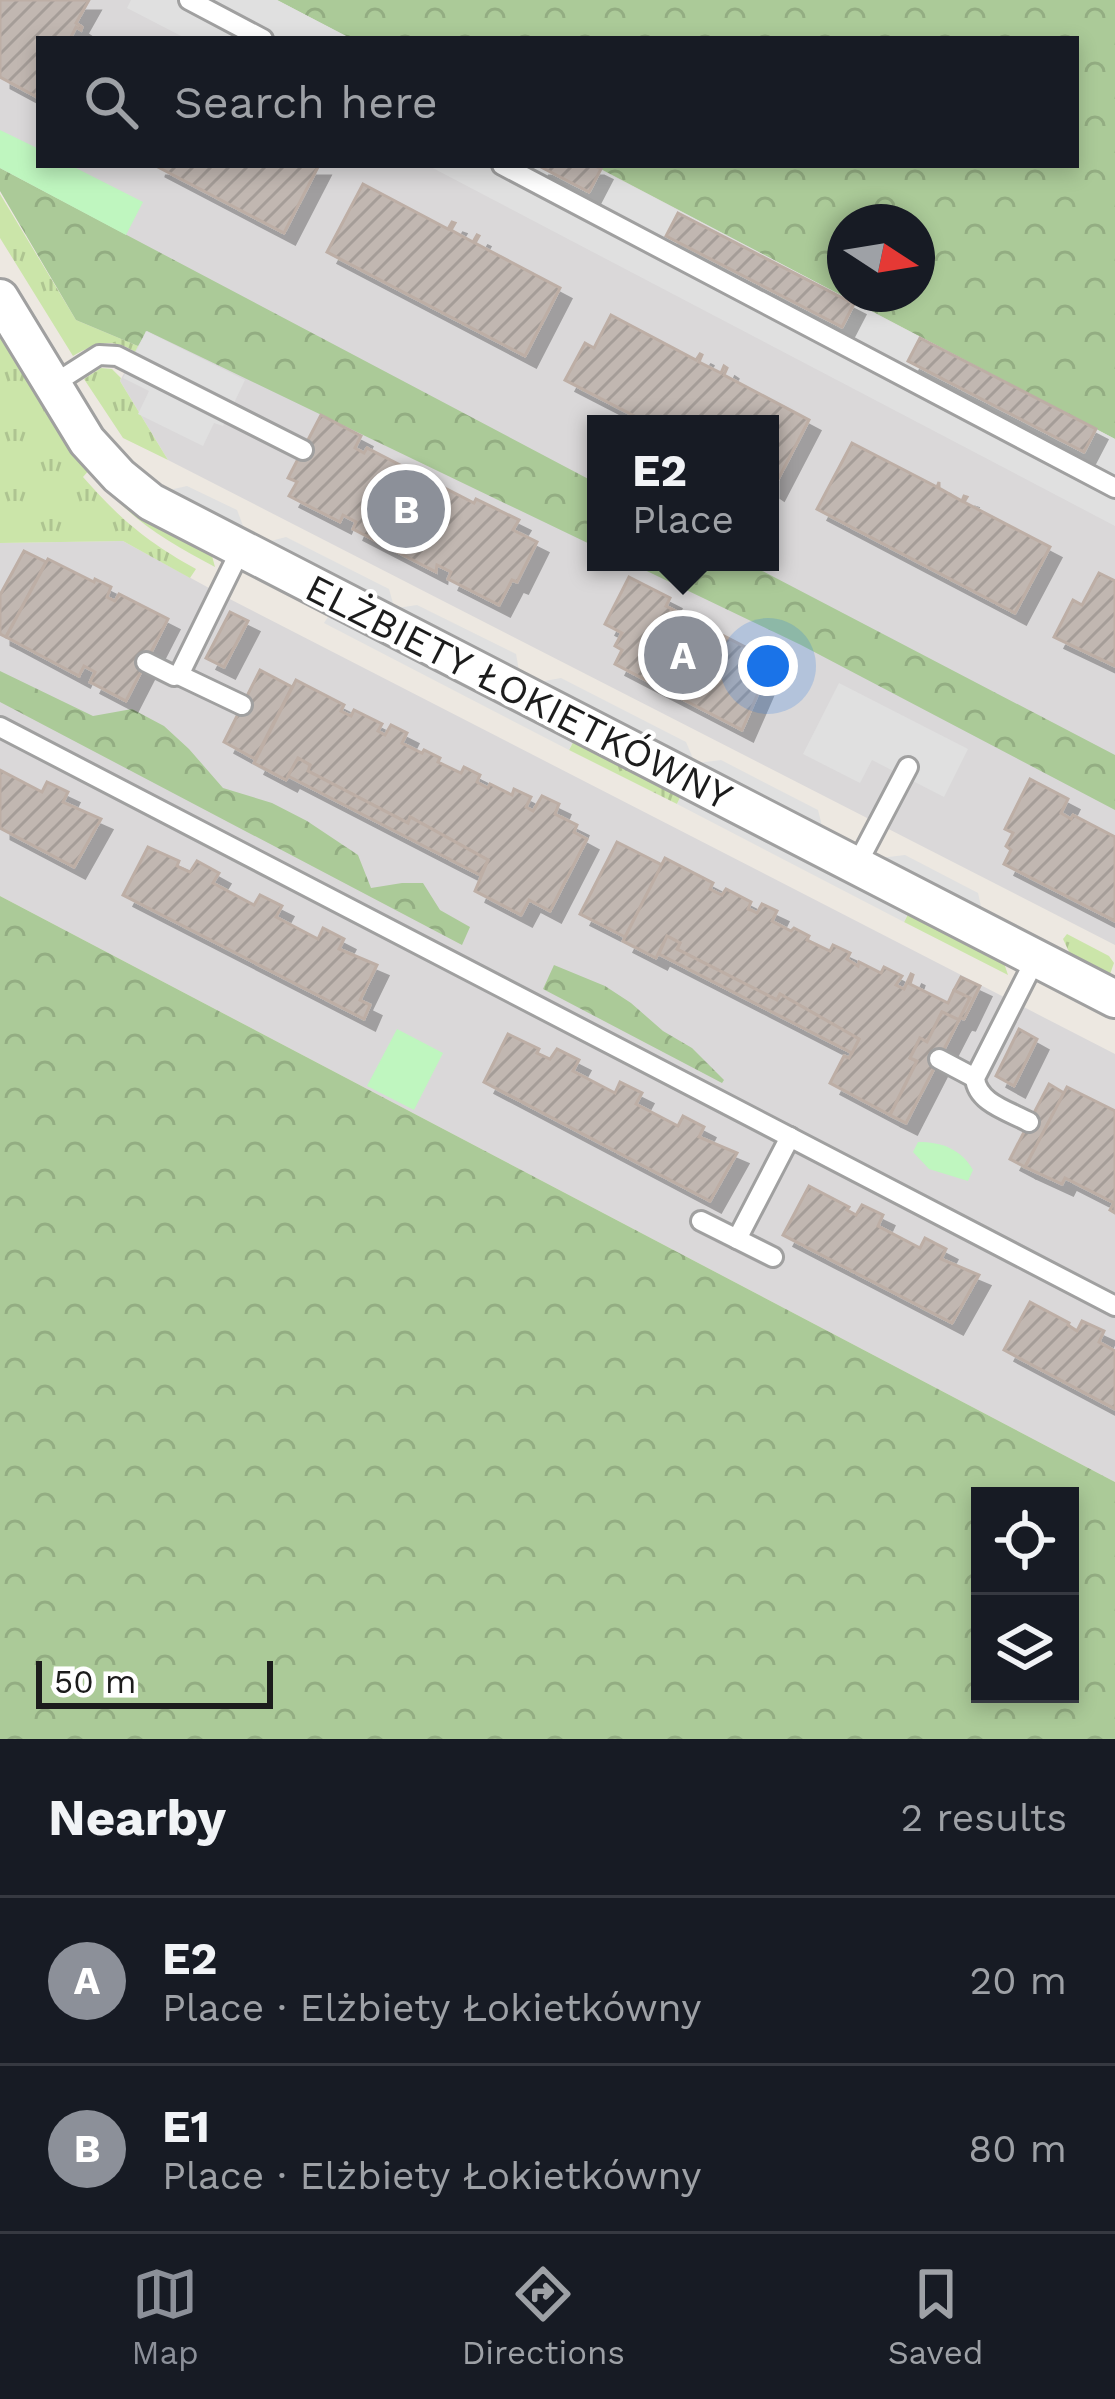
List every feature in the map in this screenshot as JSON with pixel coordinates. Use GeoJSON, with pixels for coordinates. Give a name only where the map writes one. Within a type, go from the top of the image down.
{"type":"FeatureCollection","features":[{"type":"Feature","properties":{"kind":"street","name":"ELŻBIETY ŁOKIETKÓWNY"},"geometry":{"type":"LineString","coordinates":[[0,298],[87,441],[151,502],[1115,999]]}},
{"type":"Feature","properties":{"kind":"lane"},"geometry":{"type":"LineString","coordinates":[[189,0],[257,36]]}},
{"type":"Feature","properties":{"kind":"lane"},"geometry":{"type":"LineString","coordinates":[[508,168],[1115,488]]}},
{"type":"Feature","properties":{"kind":"lane"},"geometry":{"type":"LineString","coordinates":[[52,385],[99,356],[118,356],[303,450]]}},
{"type":"Feature","properties":{"kind":"lane"},"geometry":{"type":"LineString","coordinates":[[179,675],[241,549]]}},
{"type":"Feature","properties":{"kind":"lane"},"geometry":{"type":"LineString","coordinates":[[146,662],[242,705]]}},
{"type":"Feature","properties":{"kind":"lane"},"geometry":{"type":"LineString","coordinates":[[0,727],[1115,1306]]}},
{"type":"Feature","properties":{"kind":"lane"},"geometry":{"type":"LineString","coordinates":[[856,866],[908,767]]}},
{"type":"Feature","properties":{"kind":"lane"},"geometry":{"type":"LineString","coordinates":[[1029,1122],[982,1096],[975,1088],[975,1078],[1036,958]]}},
{"type":"Feature","properties":{"kind":"lane"},"geometry":{"type":"LineString","coordinates":[[939,1059],[975,1078]]}},
{"type":"Feature","properties":{"kind":"lane"},"geometry":{"type":"LineString","coordinates":[[737,1239],[790,1137]]}},
{"type":"Feature","properties":{"kind":"lane"},"geometry":{"type":"LineString","coordinates":[[701,1221],[773,1257]]}},
{"type":"Feature","properties":{"kind":"shaded area"},"geometry":{"type":"Polygon","coordinates":[[[0,0],[277,0],[345,36],[36,36],[36,168],[599,168],[827,288],[827,312],[873,312],[1115,439],[1115,945],[168,460],[120,381],[138,346],[76,320],[0,191],[0,0]]]}},
{"type":"Feature","properties":{"kind":"shaded area"},"geometry":{"type":"Polygon","coordinates":[[[131,0],[277,0],[346,36],[181,36],[127,8],[131,0]]]}},
{"type":"Feature","properties":{"kind":"shaded area"},"geometry":{"type":"Polygon","coordinates":[[[433,168],[598,168],[827,288],[827,312],[873,312],[1115,439],[1115,526],[433,168]]]}},
{"type":"Feature","properties":{"kind":"shaded area"},"geometry":{"type":"Polygon","coordinates":[[[146,331],[245,380],[223,426],[214,423],[203,446],[138,414],[149,391],[123,378],[146,331]]]}},
{"type":"Feature","properties":{"kind":"shaded area"},"geometry":{"type":"Polygon","coordinates":[[[187,486],[237,510],[245,531],[165,491],[187,486]]]}},
{"type":"Feature","properties":{"kind":"shaded area"},"geometry":{"type":"Polygon","coordinates":[[[286,537],[389,589],[394,607],[267,542],[286,537]]]}},
{"type":"Feature","properties":{"kind":"shaded area"},"geometry":{"type":"Polygon","coordinates":[[[123,541],[1115,1054],[1115,1482],[0,896],[0,543],[123,541]]]}},
{"type":"Feature","properties":{"kind":"shaded area"},"geometry":{"type":"Polygon","coordinates":[[[417,605],[516,654],[519,671],[397,608],[417,605]]]}},
{"type":"Feature","properties":{"kind":"shaded area"},"geometry":{"type":"Polygon","coordinates":[[[330,614],[574,740],[569,750],[324,623],[330,614]]]}},
{"type":"Feature","properties":{"kind":"shaded area"},"geometry":{"type":"Polygon","coordinates":[[[561,678],[686,742],[694,761],[539,682],[561,678]]]}},
{"type":"Feature","properties":{"kind":"shaded area"},"geometry":{"type":"Polygon","coordinates":[[[839,683],[968,749],[944,797],[872,760],[860,783],[803,754],[839,683]]]}},
{"type":"Feature","properties":{"kind":"shaded area"},"geometry":{"type":"Polygon","coordinates":[[[721,760],[818,810],[823,830],[697,763],[721,760]]]}},
{"type":"Feature","properties":{"kind":"shaded area"},"geometry":{"type":"Polygon","coordinates":[[[682,794],[909,912],[904,922],[677,804],[682,794]]]}},
{"type":"Feature","properties":{"kind":"shaded area"},"geometry":{"type":"Polygon","coordinates":[[[905,855],[978,893],[982,911],[880,858],[905,855]]]}},
{"type":"Feature","properties":{"kind":"green space"},"geometry":{"type":"Polygon","coordinates":[[[277,0],[1115,0],[1115,439],[873,312],[935,312],[935,204],[827,204],[827,288],[599,168],[1079,168],[1079,36],[345,36],[277,0]]]}},
{"type":"Feature","properties":{"kind":"green space"},"geometry":{"type":"Polygon","coordinates":[[[0,130],[36,148],[36,168],[76,168],[143,202],[126,235],[0,168],[0,130]]]}},
{"type":"Feature","properties":{"kind":"green space"},"geometry":{"type":"Polygon","coordinates":[[[0,168],[587,478],[587,543],[147,331],[138,346],[76,320],[0,191],[0,168]]]}},
{"type":"Feature","properties":{"kind":"green space"},"geometry":{"type":"Polygon","coordinates":[[[0,194],[76,320],[138,346],[135,352],[104,343],[73,356],[0,238],[0,194]]]}},
{"type":"Feature","properties":{"kind":"green space"},"geometry":{"type":"Polygon","coordinates":[[[0,330],[90,469],[83,477],[135,529],[196,569],[190,578],[123,541],[0,543],[0,330]]]}},
{"type":"Feature","properties":{"kind":"green space"},"geometry":{"type":"Polygon","coordinates":[[[101,368],[112,369],[121,378],[168,460],[123,438],[84,379],[101,368]]]}},
{"type":"Feature","properties":{"kind":"green space"},"geometry":{"type":"Polygon","coordinates":[[[103,484],[211,552],[215,567],[141,521],[103,484]]]}},
{"type":"Feature","properties":{"kind":"green space"},"geometry":{"type":"Polygon","coordinates":[[[647,571],[762,571],[1115,755],[1115,810],[801,645],[647,571]]]}},
{"type":"Feature","properties":{"kind":"green space"},"geometry":{"type":"Polygon","coordinates":[[[0,671],[93,716],[132,709],[164,726],[223,788],[272,803],[358,855],[371,888],[423,883],[440,910],[470,927],[462,945],[0,702],[0,671]]]}},
{"type":"Feature","properties":{"kind":"green space"},"geometry":{"type":"Polygon","coordinates":[[[574,740],[682,794],[677,804],[569,750],[574,740]]]}},
{"type":"Feature","properties":{"kind":"green space"},"geometry":{"type":"Polygon","coordinates":[[[0,896],[1115,1482],[1115,1739],[0,1739],[0,896]]]}},
{"type":"Feature","properties":{"kind":"green space"},"geometry":{"type":"Polygon","coordinates":[[[909,912],[1003,960],[1008,975],[904,922],[909,912]]]}},
{"type":"Feature","properties":{"kind":"green space"},"geometry":{"type":"Polygon","coordinates":[[[1067,934],[1109,956],[1114,963],[1109,977],[1071,956],[1063,939],[1067,934]]]}},
{"type":"Feature","properties":{"kind":"green space"},"geometry":{"type":"Polygon","coordinates":[[[554,965],[605,986],[631,1003],[692,1048],[722,1083],[543,989],[554,965]]]}},
{"type":"Feature","properties":{"kind":"green space"},"geometry":{"type":"Polygon","coordinates":[[[397,1029],[443,1053],[414,1110],[367,1086],[397,1029]]]}},
{"type":"Feature","properties":{"kind":"green space"},"geometry":{"type":"Polygon","coordinates":[[[918,1142],[957,1152],[973,1170],[968,1181],[929,1169],[913,1152],[918,1142]]]}},
{"type":"Feature","properties":{"kind":"building"},"geometry":{"type":"Polygon","coordinates":[[[0,0],[89,0],[76,23],[81,30],[76,27],[72,36],[36,36],[36,96],[0,77],[0,0]]]}},
{"type":"Feature","properties":{"kind":"building"},"geometry":{"type":"Polygon","coordinates":[[[160,168],[317,168],[284,233],[160,168]]]}},
{"type":"Feature","properties":{"kind":"building"},"geometry":{"type":"Polygon","coordinates":[[[543,168],[601,169],[589,192],[543,168]]]}},
{"type":"Feature","properties":{"kind":"building"},"geometry":{"type":"Polygon","coordinates":[[[363,184],[448,229],[455,223],[451,230],[473,242],[479,236],[475,243],[560,288],[525,356],[327,252],[363,184]]]}},
{"type":"Feature","properties":{"kind":"building"},"geometry":{"type":"Polygon","coordinates":[[[678,213],[827,290],[827,312],[850,312],[842,327],[666,236],[678,213]]]}},
{"type":"Feature","properties":{"kind":"building"},"geometry":{"type":"Polygon","coordinates":[[[611,315],[696,360],[702,355],[699,362],[721,373],[724,366],[724,375],[809,420],[779,478],[779,415],[633,415],[565,380],[585,343],[594,348],[611,315]]]}},
{"type":"Feature","properties":{"kind":"building"},"geometry":{"type":"Polygon","coordinates":[[[920,338],[1096,429],[1084,452],[908,361],[920,338]]]}},
{"type":"Feature","properties":{"kind":"building"},"geometry":{"type":"Polygon","coordinates":[[[321,415],[361,436],[355,448],[364,453],[367,448],[474,503],[476,499],[519,520],[513,530],[537,542],[499,605],[448,579],[451,572],[437,565],[436,572],[353,529],[356,522],[343,515],[340,522],[289,496],[297,482],[288,478],[321,415]]]}},
{"type":"Feature","properties":{"kind":"building"},"geometry":{"type":"Polygon","coordinates":[[[852,443],[937,487],[939,482],[939,488],[962,501],[967,497],[964,502],[1050,547],[1015,613],[817,509],[852,443]]]}},
{"type":"Feature","properties":{"kind":"building"},"geometry":{"type":"Polygon","coordinates":[[[24,551],[46,562],[6,637],[0,634],[0,595],[24,551]]]}},
{"type":"Feature","properties":{"kind":"building"},"geometry":{"type":"Polygon","coordinates":[[[48,559],[111,587],[107,597],[115,601],[119,594],[168,619],[126,701],[90,682],[95,672],[84,666],[79,676],[6,637],[48,559]]]}},
{"type":"Feature","properties":{"kind":"building"},"geometry":{"type":"Polygon","coordinates":[[[1099,573],[1115,581],[1115,666],[1054,637],[1073,600],[1082,605],[1099,573]]]}},
{"type":"Feature","properties":{"kind":"building"},"geometry":{"type":"Polygon","coordinates":[[[629,577],[670,598],[666,606],[749,649],[743,661],[767,673],[742,730],[615,664],[622,650],[615,646],[622,633],[605,624],[629,577]]]}},
{"type":"Feature","properties":{"kind":"building"},"geometry":{"type":"Polygon","coordinates":[[[230,612],[248,621],[224,667],[206,658],[230,612]]]}},
{"type":"Feature","properties":{"kind":"building"},"geometry":{"type":"Polygon","coordinates":[[[260,670],[292,687],[255,759],[224,742],[260,670]]]}},
{"type":"Feature","properties":{"kind":"building"},"geometry":{"type":"Polygon","coordinates":[[[296,680],[344,705],[341,711],[351,716],[354,710],[382,724],[378,731],[385,735],[391,725],[407,733],[402,743],[440,758],[438,762],[461,773],[464,767],[480,775],[477,782],[488,788],[490,784],[512,795],[514,789],[531,797],[526,807],[533,811],[542,796],[559,804],[555,814],[577,825],[574,832],[587,839],[550,911],[529,900],[521,915],[475,891],[488,860],[410,817],[408,823],[308,771],[310,765],[298,758],[286,780],[254,763],[296,680]]]}},
{"type":"Feature","properties":{"kind":"building"},"geometry":{"type":"Polygon","coordinates":[[[298,758],[310,765],[308,771],[408,823],[410,817],[488,860],[480,875],[288,776],[298,758]]]}},
{"type":"Feature","properties":{"kind":"building"},"geometry":{"type":"Polygon","coordinates":[[[0,770],[42,792],[47,782],[68,792],[63,802],[101,819],[74,867],[0,828],[0,770]]]}},
{"type":"Feature","properties":{"kind":"building"},"geometry":{"type":"Polygon","coordinates":[[[1030,779],[1068,799],[1061,813],[1115,837],[1115,921],[1004,864],[1013,833],[1005,829],[1030,779]]]}},
{"type":"Feature","properties":{"kind":"building"},"geometry":{"type":"Polygon","coordinates":[[[617,842],[662,865],[625,937],[580,914],[617,842]]]}},
{"type":"Feature","properties":{"kind":"building"},"geometry":{"type":"Polygon","coordinates":[[[148,847],[179,861],[177,866],[190,872],[197,861],[219,873],[213,883],[254,905],[260,895],[282,906],[276,917],[318,939],[323,928],[344,939],[339,949],[377,965],[360,1000],[370,1005],[364,1019],[123,895],[148,847]]]}},
{"type":"Feature","properties":{"kind":"building"},"geometry":{"type":"Polygon","coordinates":[[[665,858],[713,883],[710,889],[722,895],[726,889],[751,902],[748,909],[757,913],[762,904],[777,911],[772,921],[791,931],[794,928],[830,951],[833,945],[850,953],[847,959],[858,966],[859,962],[881,973],[884,967],[902,976],[896,985],[904,989],[911,974],[910,984],[948,1003],[954,990],[970,998],[959,1020],[942,1012],[927,1042],[920,1038],[910,1058],[917,1061],[890,1115],[830,1083],[859,1039],[780,994],[777,1000],[677,949],[680,943],[667,936],[656,958],[623,941],[665,858]]]}},
{"type":"Feature","properties":{"kind":"building"},"geometry":{"type":"Polygon","coordinates":[[[667,936],[680,943],[677,949],[777,1000],[780,994],[859,1039],[852,1053],[659,954],[667,936]]]}},
{"type":"Feature","properties":{"kind":"building"},"geometry":{"type":"Polygon","coordinates":[[[961,977],[980,986],[964,1019],[960,1018],[970,998],[954,990],[961,977]]]}},
{"type":"Feature","properties":{"kind":"building"},"geometry":{"type":"Polygon","coordinates":[[[942,1012],[959,1020],[906,1123],[890,1115],[917,1061],[910,1058],[920,1038],[927,1042],[942,1012]]]}},
{"type":"Feature","properties":{"kind":"building"},"geometry":{"type":"Polygon","coordinates":[[[1019,1029],[1037,1039],[1014,1086],[996,1076],[1019,1029]]]}},
{"type":"Feature","properties":{"kind":"building"},"geometry":{"type":"Polygon","coordinates":[[[508,1034],[550,1059],[557,1049],[579,1060],[573,1071],[615,1093],[620,1082],[642,1093],[636,1104],[678,1126],[683,1116],[704,1127],[699,1137],[737,1153],[710,1201],[484,1082],[508,1034]]]}},
{"type":"Feature","properties":{"kind":"building"},"geometry":{"type":"Polygon","coordinates":[[[1049,1084],[1064,1093],[1025,1167],[1010,1159],[1049,1084]]]}},
{"type":"Feature","properties":{"kind":"building"},"geometry":{"type":"Polygon","coordinates":[[[1067,1087],[1115,1111],[1115,1213],[1110,1210],[1114,1203],[1065,1178],[1062,1184],[1025,1167],[1067,1087]]]}},
{"type":"Feature","properties":{"kind":"building"},"geometry":{"type":"Polygon","coordinates":[[[809,1186],[856,1215],[862,1205],[883,1215],[878,1226],[920,1248],[925,1238],[946,1249],[941,1259],[979,1275],[952,1323],[783,1235],[809,1186]]]}},
{"type":"Feature","properties":{"kind":"building"},"geometry":{"type":"Polygon","coordinates":[[[1030,1302],[1077,1331],[1082,1321],[1104,1331],[1099,1342],[1115,1351],[1115,1409],[1004,1350],[1030,1302]]]}},
{"type":"Feature","properties":{"kind":"place","name":"E1"},"geometry":{"type":"Point","coordinates":[406,509]}},
{"type":"Feature","properties":{"kind":"place","name":"E2"},"geometry":{"type":"Point","coordinates":[683,655]}}]}
